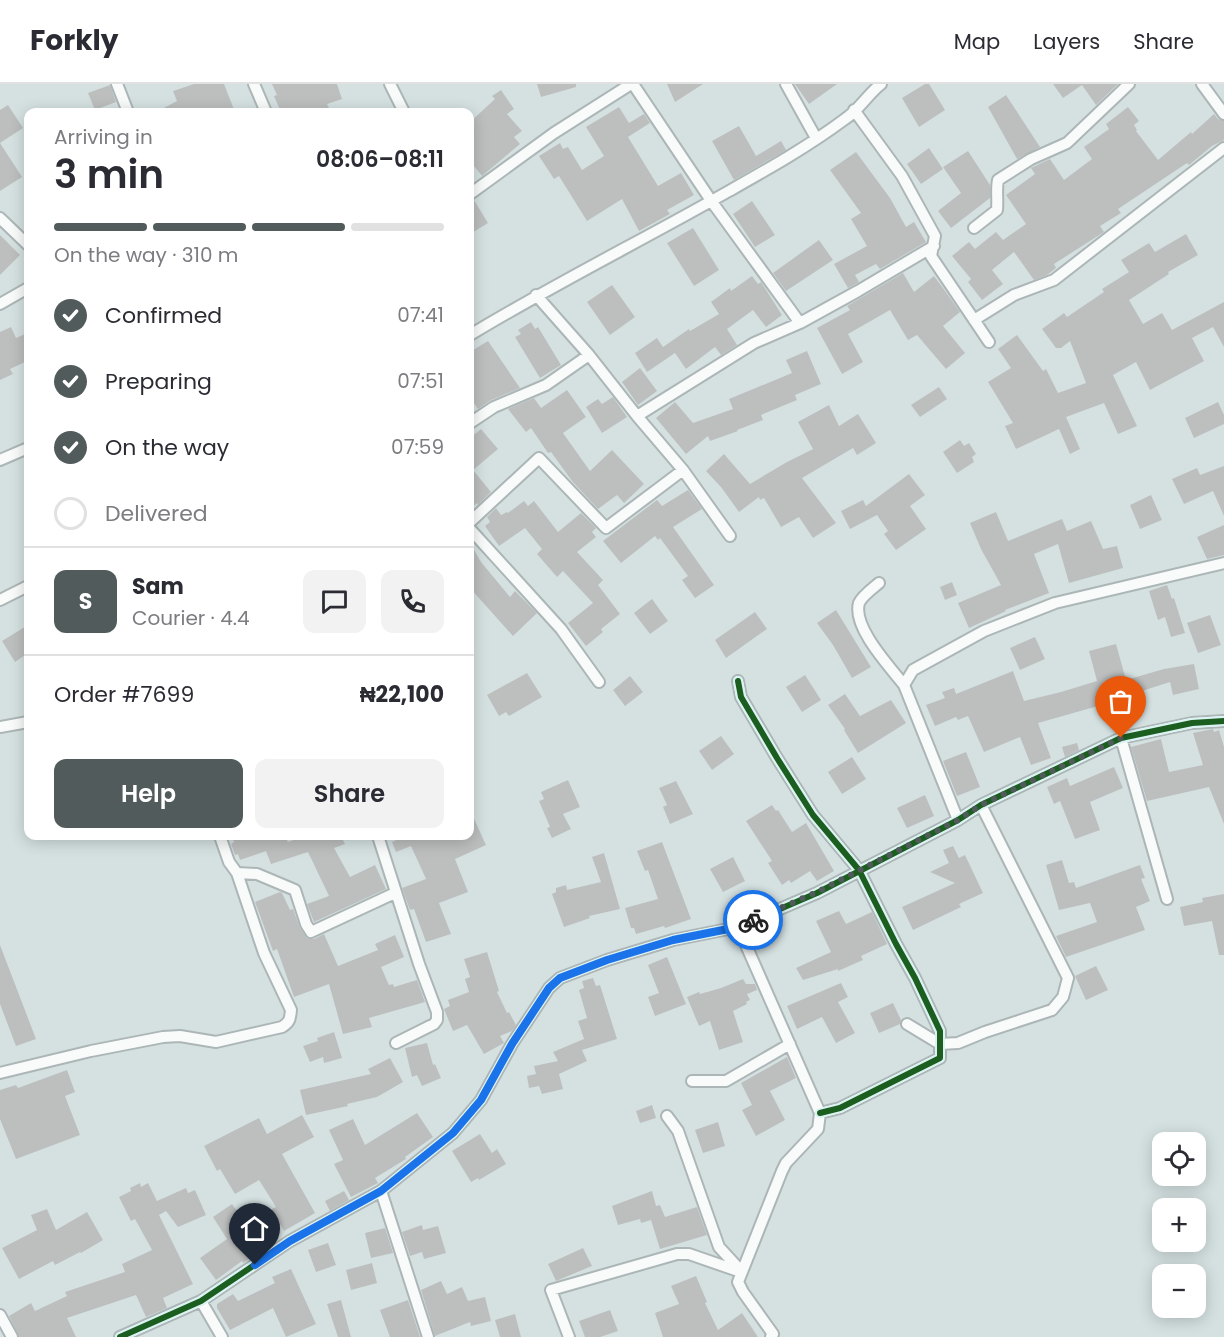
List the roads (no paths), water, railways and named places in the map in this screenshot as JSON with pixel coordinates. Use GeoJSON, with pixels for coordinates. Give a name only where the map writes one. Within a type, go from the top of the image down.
{"type":"FeatureCollection","features":[{"type":"Feature","properties":{"kind":"street"},"geometry":{"type":"LineString","coordinates":[[117,84],[126,108]]}},
{"type":"Feature","properties":{"kind":"street"},"geometry":{"type":"LineString","coordinates":[[254,84],[264,108]]}},
{"type":"Feature","properties":{"kind":"street"},"geometry":{"type":"LineString","coordinates":[[390,84],[402,108]]}},
{"type":"Feature","properties":{"kind":"street"},"geometry":{"type":"LineString","coordinates":[[474,191],[554,133],[632,84],[712,202],[800,323]]}},
{"type":"Feature","properties":{"kind":"street"},"geometry":{"type":"LineString","coordinates":[[786,84],[816,138]]}},
{"type":"Feature","properties":{"kind":"street"},"geometry":{"type":"LineString","coordinates":[[474,333],[536,296],[712,202],[847,118],[881,84]]}},
{"type":"Feature","properties":{"kind":"street"},"geometry":{"type":"LineString","coordinates":[[974,228],[997,210],[998,180],[1023,164],[1067,142],[1130,84]]}},
{"type":"Feature","properties":{"kind":"street"},"geometry":{"type":"LineString","coordinates":[[1202,84],[1224,114]]}},
{"type":"Feature","properties":{"kind":"street"},"geometry":{"type":"LineString","coordinates":[[854,110],[902,176],[935,236],[931,256],[988,342]]}},
{"type":"Feature","properties":{"kind":"street"},"geometry":{"type":"LineString","coordinates":[[974,320],[1014,295],[1054,280],[1224,148]]}},
{"type":"Feature","properties":{"kind":"street"},"geometry":{"type":"LineString","coordinates":[[0,218],[24,241]]}},
{"type":"Feature","properties":{"kind":"street"},"geometry":{"type":"LineString","coordinates":[[637,416],[754,344],[800,323],[934,246]]}},
{"type":"Feature","properties":{"kind":"street"},"geometry":{"type":"LineString","coordinates":[[0,304],[24,290]]}},
{"type":"Feature","properties":{"kind":"street"},"geometry":{"type":"LineString","coordinates":[[536,296],[589,355],[683,470],[730,536]]}},
{"type":"Feature","properties":{"kind":"street"},"geometry":{"type":"LineString","coordinates":[[474,420],[494,407],[546,385],[589,355]]}},
{"type":"Feature","properties":{"kind":"street"},"geometry":{"type":"LineString","coordinates":[[0,460],[24,450]]}},
{"type":"Feature","properties":{"kind":"street"},"geometry":{"type":"LineString","coordinates":[[474,518],[539,458],[606,528],[683,470]]}},
{"type":"Feature","properties":{"kind":"street"},"geometry":{"type":"LineString","coordinates":[[474,533],[561,629],[598,682]]}},
{"type":"Feature","properties":{"kind":"street"},"geometry":{"type":"LineString","coordinates":[[904,685],[913,670],[938,656],[984,631],[1045,607],[1224,563]]}},
{"type":"Feature","properties":{"kind":"street"},"geometry":{"type":"LineString","coordinates":[[879,583],[860,601],[858,617],[867,635],[904,685],[958,820]]}},
{"type":"Feature","properties":{"kind":"street"},"geometry":{"type":"LineString","coordinates":[[0,600],[24,588]]}},
{"type":"Feature","properties":{"kind":"street"},"geometry":{"type":"LineString","coordinates":[[738,681],[741,697],[813,815],[859,870],[940,1031],[940,1058],[840,1108],[820,1113]]}},
{"type":"Feature","properties":{"kind":"street"},"geometry":{"type":"LineString","coordinates":[[120,1337],[201,1301],[290,1241],[381,1191],[453,1133],[481,1100],[512,1044],[549,988],[560,978],[607,960],[673,940],[738,927],[817,892],[958,820],[981,805],[1121,738],[1192,723],[1224,721]]}},
{"type":"Feature","properties":{"kind":"street"},"geometry":{"type":"LineString","coordinates":[[0,726],[24,723]]}},
{"type":"Feature","properties":{"kind":"street"},"geometry":{"type":"LineString","coordinates":[[1121,738],[1167,899]]}},
{"type":"Feature","properties":{"kind":"street"},"geometry":{"type":"LineString","coordinates":[[907,1024],[940,1044],[958,1043],[1052,1010],[1063,997],[1068,978],[981,805]]}},
{"type":"Feature","properties":{"kind":"street"},"geometry":{"type":"LineString","coordinates":[[0,1073],[91,1051],[163,1037],[180,1036],[206,1042],[228,1041],[287,1024],[291,1010],[264,953],[237,873],[229,862],[221,840]]}},
{"type":"Feature","properties":{"kind":"street"},"geometry":{"type":"LineString","coordinates":[[379,840],[418,964],[437,1012],[437,1020],[427,1029],[396,1043]]}},
{"type":"Feature","properties":{"kind":"street"},"geometry":{"type":"LineString","coordinates":[[237,873],[257,874],[295,890],[306,924],[311,932],[395,893]]}},
{"type":"Feature","properties":{"kind":"street"},"geometry":{"type":"LineString","coordinates":[[738,927],[820,1113],[818,1129],[786,1163],[782,1171],[738,1282],[773,1334],[771,1337]]}},
{"type":"Feature","properties":{"kind":"street"},"geometry":{"type":"LineString","coordinates":[[692,1081],[726,1081],[790,1044]]}},
{"type":"Feature","properties":{"kind":"street"},"geometry":{"type":"LineString","coordinates":[[667,1116],[678,1131],[719,1247],[741,1272]]}},
{"type":"Feature","properties":{"kind":"street"},"geometry":{"type":"LineString","coordinates":[[381,1191],[428,1337]]}},
{"type":"Feature","properties":{"kind":"street"},"geometry":{"type":"LineString","coordinates":[[569,1337],[551,1290],[676,1254],[689,1254],[741,1272]]}},
{"type":"Feature","properties":{"kind":"street"},"geometry":{"type":"LineString","coordinates":[[201,1301],[222,1337]]}},
{"type":"Feature","properties":{"kind":"street"},"geometry":{"type":"LineString","coordinates":[[0,1315],[12,1337]]}}]}
